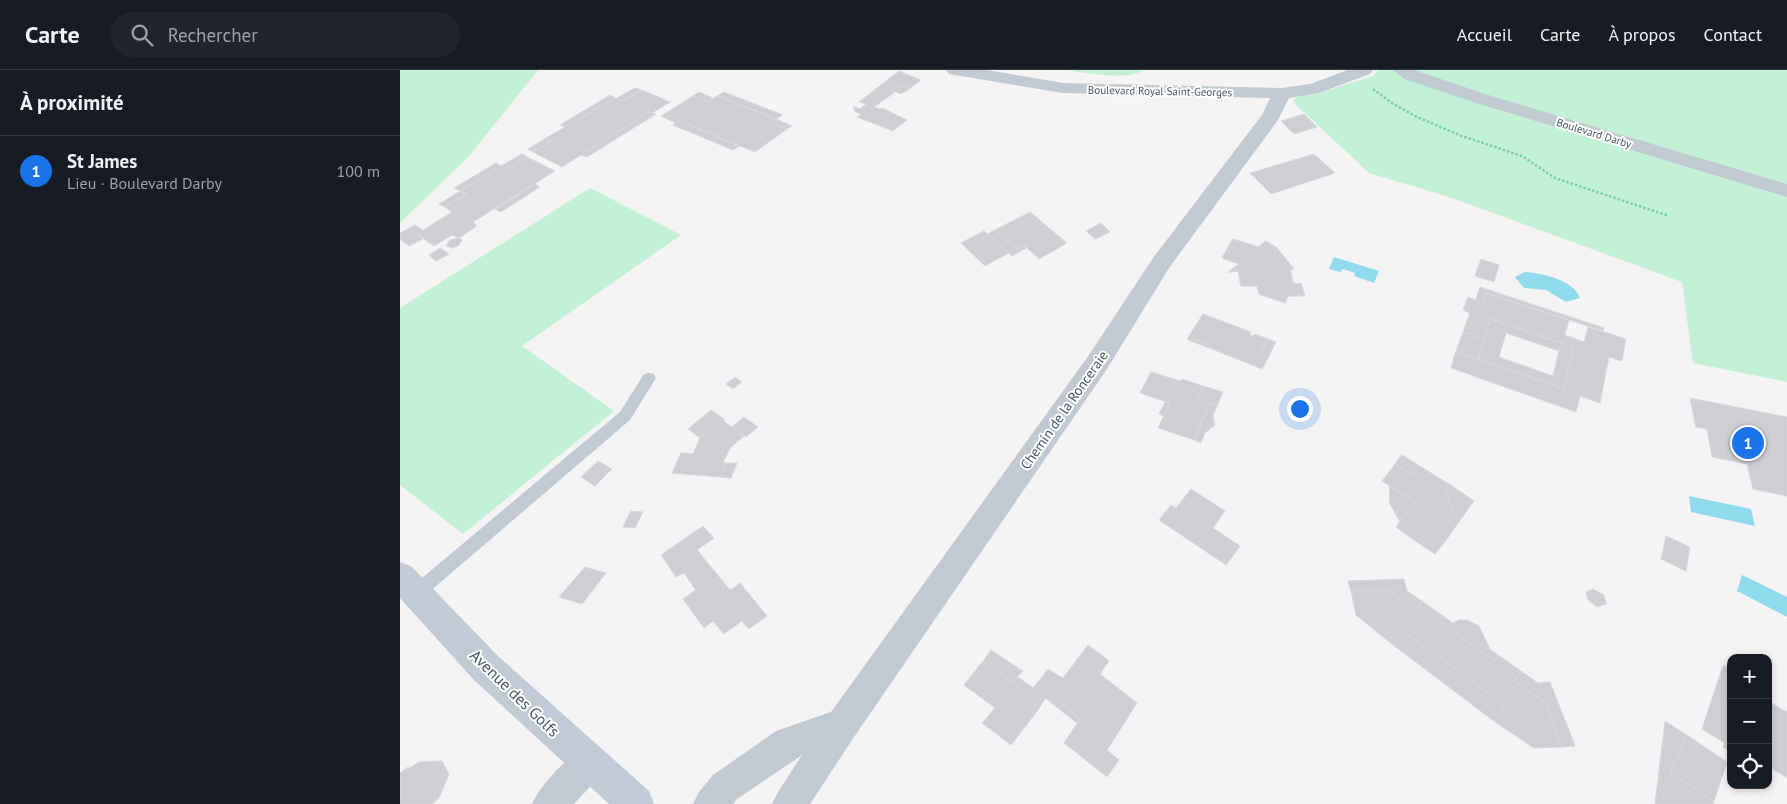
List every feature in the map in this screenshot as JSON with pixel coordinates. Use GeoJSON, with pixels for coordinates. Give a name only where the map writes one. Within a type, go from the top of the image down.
{"type":"FeatureCollection","features":[{"type":"Feature","properties":{"kind":"main road","name":"Avenue des Golfs"},"geometry":{"type":"LineString","coordinates":[[405,583],[486,668],[636,804]]}},
{"type":"Feature","properties":{"kind":"street","name":"Boulevard Royal Saint-Georges"},"geometry":{"type":"LineString","coordinates":[[955,70],[1063,88],[1105,90],[1282,93],[1367,78]]}},
{"type":"Feature","properties":{"kind":"street","name":"Boulevard Darby"},"geometry":{"type":"LineString","coordinates":[[1402,70],[1410,75],[1482,99],[1787,191]]}},
{"type":"Feature","properties":{"kind":"street","name":"Chemin de la Ronceraie"},"geometry":{"type":"LineString","coordinates":[[790,804],[842,725],[1098,362],[1161,263],[1271,116],[1282,93]]}},
{"type":"Feature","properties":{"kind":"street"},"geometry":{"type":"LineString","coordinates":[[711,804],[725,787],[788,744],[842,725]]}},
{"type":"Feature","properties":{"kind":"street"},"geometry":{"type":"LineString","coordinates":[[550,804],[589,763]]}},
{"type":"Feature","properties":{"kind":"lane"},"geometry":{"type":"LineString","coordinates":[[405,583],[625,416],[649,378]]}},
{"type":"Feature","properties":{"kind":"path"},"geometry":{"type":"LineString","coordinates":[[1367,78],[1392,103],[1415,116],[1459,135],[1522,156],[1555,178],[1669,216]]}},
{"type":"Feature","properties":{"kind":"green space"},"geometry":{"type":"Polygon","coordinates":[[[400,70],[538,70],[469,156],[400,223],[400,70]]]}},
{"type":"Feature","properties":{"kind":"green space"},"geometry":{"type":"Polygon","coordinates":[[[1068,70],[1142,70],[1137,73],[1118,76],[1068,70]]]}},
{"type":"Feature","properties":{"kind":"green space"},"geometry":{"type":"Polygon","coordinates":[[[1378,70],[1787,70],[1787,382],[1693,363],[1682,282],[1449,197],[1369,173],[1293,102],[1298,95],[1316,94],[1373,76],[1378,70]]]}},
{"type":"Feature","properties":{"kind":"green space"},"geometry":{"type":"Polygon","coordinates":[[[590,188],[681,235],[522,346],[614,411],[463,534],[400,485],[400,308],[590,188]]]}},
{"type":"Feature","properties":{"kind":"water"},"geometry":{"type":"Polygon","coordinates":[[[1334,257],[1379,271],[1374,283],[1354,276],[1355,273],[1343,269],[1340,272],[1329,269],[1334,257]]]}},
{"type":"Feature","properties":{"kind":"water"},"geometry":{"type":"Polygon","coordinates":[[[1525,272],[1548,276],[1564,282],[1577,292],[1580,298],[1566,302],[1546,290],[1524,288],[1515,277],[1525,272]]]}},
{"type":"Feature","properties":{"kind":"water"},"geometry":{"type":"Polygon","coordinates":[[[1689,496],[1751,509],[1755,526],[1691,512],[1689,496]]]}},
{"type":"Feature","properties":{"kind":"water"},"geometry":{"type":"Polygon","coordinates":[[[1742,575],[1787,597],[1787,617],[1737,591],[1742,575]]]}},
{"type":"Feature","properties":{"kind":"building"},"geometry":{"type":"Polygon","coordinates":[[[899,71],[921,80],[909,89],[898,85],[892,90],[895,92],[874,107],[882,108],[907,120],[893,131],[857,117],[861,114],[855,112],[853,106],[860,109],[866,104],[859,102],[899,71]]]}},
{"type":"Feature","properties":{"kind":"building"},"geometry":{"type":"Polygon","coordinates":[[[898,85],[909,89],[901,94],[892,90],[898,85]]]}},
{"type":"Feature","properties":{"kind":"building"},"geometry":{"type":"Polygon","coordinates":[[[635,88],[642,90],[623,101],[617,98],[635,88]]]}},
{"type":"Feature","properties":{"kind":"building"},"geometry":{"type":"Polygon","coordinates":[[[642,90],[670,102],[652,113],[649,112],[562,167],[533,152],[552,141],[546,138],[615,98],[623,101],[642,90]]]}},
{"type":"Feature","properties":{"kind":"building"},"geometry":{"type":"Polygon","coordinates":[[[699,92],[713,98],[707,102],[693,96],[699,92]]]}},
{"type":"Feature","properties":{"kind":"building"},"geometry":{"type":"Polygon","coordinates":[[[724,92],[783,115],[776,119],[717,96],[724,92]]]}},
{"type":"Feature","properties":{"kind":"building"},"geometry":{"type":"Polygon","coordinates":[[[610,95],[615,98],[565,127],[560,125],[610,95]]]}},
{"type":"Feature","properties":{"kind":"building"},"geometry":{"type":"Polygon","coordinates":[[[693,96],[707,102],[717,96],[776,119],[771,123],[787,129],[755,152],[679,121],[676,123],[661,116],[693,96]]]}},
{"type":"Feature","properties":{"kind":"building"},"geometry":{"type":"Polygon","coordinates":[[[649,112],[656,114],[587,157],[581,155],[649,112]]]}},
{"type":"Feature","properties":{"kind":"building"},"geometry":{"type":"Polygon","coordinates":[[[1304,114],[1317,127],[1294,134],[1281,121],[1304,114]]]}},
{"type":"Feature","properties":{"kind":"building"},"geometry":{"type":"Polygon","coordinates":[[[776,119],[792,126],[787,129],[771,123],[776,119]]]}},
{"type":"Feature","properties":{"kind":"building"},"geometry":{"type":"Polygon","coordinates":[[[679,121],[739,146],[733,150],[673,125],[679,121]]]}},
{"type":"Feature","properties":{"kind":"building"},"geometry":{"type":"Polygon","coordinates":[[[546,138],[552,141],[533,152],[528,149],[546,138]]]}},
{"type":"Feature","properties":{"kind":"building"},"geometry":{"type":"Polygon","coordinates":[[[522,154],[527,157],[507,169],[501,166],[522,154]]]}},
{"type":"Feature","properties":{"kind":"building"},"geometry":{"type":"Polygon","coordinates":[[[1314,154],[1335,173],[1271,194],[1250,173],[1314,154]]]}},
{"type":"Feature","properties":{"kind":"building"},"geometry":{"type":"Polygon","coordinates":[[[527,157],[555,171],[473,222],[477,226],[459,238],[452,235],[434,246],[417,234],[452,212],[445,207],[467,194],[460,191],[501,166],[507,169],[527,157]]]}},
{"type":"Feature","properties":{"kind":"building"},"geometry":{"type":"Polygon","coordinates":[[[496,163],[501,166],[460,191],[454,188],[496,163]]]}},
{"type":"Feature","properties":{"kind":"building"},"geometry":{"type":"Polygon","coordinates":[[[535,184],[540,187],[501,212],[495,209],[535,184]]]}},
{"type":"Feature","properties":{"kind":"building"},"geometry":{"type":"Polygon","coordinates":[[[460,191],[467,194],[445,207],[439,204],[460,191]]]}},
{"type":"Feature","properties":{"kind":"building"},"geometry":{"type":"Polygon","coordinates":[[[1030,212],[1067,243],[1039,259],[1024,245],[1017,249],[995,230],[1030,212]]]}},
{"type":"Feature","properties":{"kind":"building"},"geometry":{"type":"Polygon","coordinates":[[[1101,223],[1110,232],[1095,239],[1086,231],[1101,223]]]}},
{"type":"Feature","properties":{"kind":"building"},"geometry":{"type":"Polygon","coordinates":[[[415,225],[423,230],[417,234],[423,239],[409,246],[400,239],[400,233],[415,225]]]}},
{"type":"Feature","properties":{"kind":"building"},"geometry":{"type":"Polygon","coordinates":[[[995,230],[1017,249],[1024,245],[1026,248],[1012,256],[988,234],[995,230]]]}},
{"type":"Feature","properties":{"kind":"building"},"geometry":{"type":"Polygon","coordinates":[[[984,231],[1009,253],[985,266],[961,243],[984,231]]]}},
{"type":"Feature","properties":{"kind":"building"},"geometry":{"type":"Polygon","coordinates":[[[459,238],[462,240],[458,246],[452,248],[446,246],[450,240],[459,238]]]}},
{"type":"Feature","properties":{"kind":"building"},"geometry":{"type":"Polygon","coordinates":[[[1233,239],[1258,247],[1266,241],[1277,248],[1294,269],[1290,270],[1297,296],[1288,296],[1285,303],[1259,294],[1257,286],[1241,286],[1238,271],[1228,272],[1239,264],[1222,258],[1233,239]]]}},
{"type":"Feature","properties":{"kind":"building"},"geometry":{"type":"Polygon","coordinates":[[[1233,239],[1258,247],[1266,241],[1277,248],[1294,269],[1290,270],[1293,284],[1301,283],[1305,296],[1288,296],[1285,303],[1259,294],[1257,286],[1241,286],[1238,271],[1228,272],[1239,264],[1222,258],[1233,239]]]}},
{"type":"Feature","properties":{"kind":"building"},"geometry":{"type":"Polygon","coordinates":[[[440,248],[449,254],[436,261],[429,255],[440,248]]]}},
{"type":"Feature","properties":{"kind":"building"},"geometry":{"type":"Polygon","coordinates":[[[1481,259],[1499,265],[1494,282],[1475,276],[1481,259]]]}},
{"type":"Feature","properties":{"kind":"building"},"geometry":{"type":"Polygon","coordinates":[[[1480,287],[1604,328],[1603,331],[1486,293],[1483,303],[1476,300],[1480,287]]]}},
{"type":"Feature","properties":{"kind":"building"},"geometry":{"type":"Polygon","coordinates":[[[1486,293],[1569,320],[1565,335],[1584,342],[1588,327],[1626,339],[1622,361],[1609,357],[1600,403],[1580,396],[1576,412],[1451,368],[1456,351],[1564,389],[1573,347],[1490,319],[1484,339],[1463,332],[1470,313],[1463,310],[1468,297],[1483,303],[1486,293]]]}},
{"type":"Feature","properties":{"kind":"building"},"geometry":{"type":"Polygon","coordinates":[[[1203,314],[1251,332],[1250,335],[1253,336],[1255,334],[1268,339],[1260,355],[1268,358],[1262,369],[1212,349],[1214,347],[1193,338],[1191,341],[1187,339],[1203,314]]]}},
{"type":"Feature","properties":{"kind":"building"},"geometry":{"type":"Polygon","coordinates":[[[1490,319],[1573,347],[1564,389],[1478,359],[1490,319]],[[1506,333],[1499,357],[1553,376],[1559,351],[1506,333]]]}},
{"type":"Feature","properties":{"kind":"building"},"geometry":{"type":"Polygon","coordinates":[[[1463,332],[1484,339],[1478,359],[1456,351],[1463,332]]]}},
{"type":"Feature","properties":{"kind":"building"},"geometry":{"type":"Polygon","coordinates":[[[1193,338],[1214,347],[1212,349],[1191,341],[1193,338]]]}},
{"type":"Feature","properties":{"kind":"building"},"geometry":{"type":"Polygon","coordinates":[[[1268,339],[1276,342],[1268,358],[1260,355],[1268,339]]]}},
{"type":"Feature","properties":{"kind":"building"},"geometry":{"type":"Polygon","coordinates":[[[1151,372],[1203,386],[1197,399],[1209,403],[1194,440],[1158,428],[1170,403],[1140,393],[1151,372]]]}},
{"type":"Feature","properties":{"kind":"building"},"geometry":{"type":"Polygon","coordinates":[[[735,377],[742,382],[733,389],[726,384],[735,377]]]}},
{"type":"Feature","properties":{"kind":"building"},"geometry":{"type":"Polygon","coordinates":[[[1203,386],[1223,392],[1217,406],[1197,399],[1203,386]]]}},
{"type":"Feature","properties":{"kind":"building"},"geometry":{"type":"Polygon","coordinates":[[[1690,398],[1787,417],[1787,496],[1753,489],[1747,464],[1712,457],[1707,429],[1696,427],[1690,398]]]}},
{"type":"Feature","properties":{"kind":"building"},"geometry":{"type":"Polygon","coordinates":[[[1165,402],[1170,403],[1164,416],[1159,414],[1165,402]]]}},
{"type":"Feature","properties":{"kind":"building"},"geometry":{"type":"Polygon","coordinates":[[[1209,403],[1217,406],[1213,415],[1215,425],[1205,433],[1201,443],[1194,440],[1209,403]]]}},
{"type":"Feature","properties":{"kind":"building"},"geometry":{"type":"Polygon","coordinates":[[[711,410],[725,420],[700,438],[688,429],[711,410]]]}},
{"type":"Feature","properties":{"kind":"building"},"geometry":{"type":"Polygon","coordinates":[[[744,417],[758,427],[746,437],[732,427],[744,417]]]}},
{"type":"Feature","properties":{"kind":"building"},"geometry":{"type":"Polygon","coordinates":[[[722,420],[744,436],[731,447],[723,462],[726,463],[720,477],[672,473],[681,453],[693,454],[700,438],[722,420]]]}},
{"type":"Feature","properties":{"kind":"building"},"geometry":{"type":"Polygon","coordinates":[[[1402,455],[1420,466],[1414,476],[1395,464],[1402,455]]]}},
{"type":"Feature","properties":{"kind":"building"},"geometry":{"type":"Polygon","coordinates":[[[598,461],[612,469],[595,486],[581,477],[598,461]]]}},
{"type":"Feature","properties":{"kind":"building"},"geometry":{"type":"Polygon","coordinates":[[[726,463],[737,463],[731,478],[720,477],[726,463]]]}},
{"type":"Feature","properties":{"kind":"building"},"geometry":{"type":"Polygon","coordinates":[[[1395,464],[1414,476],[1420,466],[1452,486],[1446,493],[1453,514],[1461,519],[1444,543],[1430,533],[1421,545],[1396,527],[1415,502],[1382,481],[1395,464]]]}},
{"type":"Feature","properties":{"kind":"building"},"geometry":{"type":"Polygon","coordinates":[[[1389,486],[1415,502],[1400,522],[1390,504],[1389,486]]]}},
{"type":"Feature","properties":{"kind":"building"},"geometry":{"type":"Polygon","coordinates":[[[1452,486],[1474,501],[1461,519],[1453,514],[1446,493],[1452,486]]]}},
{"type":"Feature","properties":{"kind":"building"},"geometry":{"type":"Polygon","coordinates":[[[1191,489],[1225,511],[1213,528],[1240,546],[1226,565],[1159,520],[1171,505],[1176,508],[1191,489]]]}},
{"type":"Feature","properties":{"kind":"building"},"geometry":{"type":"Polygon","coordinates":[[[631,511],[643,512],[635,528],[623,527],[631,511]]]}},
{"type":"Feature","properties":{"kind":"building"},"geometry":{"type":"Polygon","coordinates":[[[703,526],[714,538],[697,550],[730,590],[740,583],[767,616],[749,629],[742,621],[724,634],[713,621],[704,628],[683,599],[696,590],[684,573],[676,577],[661,555],[703,526]]]}},
{"type":"Feature","properties":{"kind":"building"},"geometry":{"type":"Polygon","coordinates":[[[1430,533],[1444,543],[1435,554],[1421,545],[1430,533]]]}},
{"type":"Feature","properties":{"kind":"building"},"geometry":{"type":"Polygon","coordinates":[[[1666,536],[1690,547],[1686,571],[1661,559],[1666,536]]]}},
{"type":"Feature","properties":{"kind":"building"},"geometry":{"type":"Polygon","coordinates":[[[585,567],[606,573],[582,604],[559,597],[585,567]]]}},
{"type":"Feature","properties":{"kind":"building"},"geometry":{"type":"Polygon","coordinates":[[[1404,579],[1407,591],[1422,601],[1416,610],[1388,590],[1351,591],[1348,581],[1404,579]]]}},
{"type":"Feature","properties":{"kind":"building"},"geometry":{"type":"Polygon","coordinates":[[[1593,589],[1604,595],[1606,604],[1597,607],[1588,600],[1586,592],[1593,589]]]}},
{"type":"Feature","properties":{"kind":"building"},"geometry":{"type":"Polygon","coordinates":[[[1388,590],[1416,610],[1422,601],[1443,616],[1439,621],[1495,661],[1498,655],[1521,671],[1514,681],[1546,703],[1561,747],[1534,748],[1495,722],[1505,706],[1398,627],[1388,641],[1356,615],[1351,591],[1388,590]]]}},
{"type":"Feature","properties":{"kind":"building"},"geometry":{"type":"Polygon","coordinates":[[[1443,616],[1453,623],[1459,620],[1467,620],[1479,626],[1490,649],[1498,655],[1495,661],[1439,621],[1443,616]]]}},
{"type":"Feature","properties":{"kind":"building"},"geometry":{"type":"Polygon","coordinates":[[[1398,627],[1505,706],[1495,722],[1388,641],[1398,627]]]}},
{"type":"Feature","properties":{"kind":"building"},"geometry":{"type":"Polygon","coordinates":[[[1088,645],[1109,661],[1100,674],[1137,703],[1107,750],[1119,760],[1107,777],[1064,743],[1080,719],[1062,704],[1059,709],[1043,696],[1031,711],[1035,714],[1011,745],[982,723],[995,708],[964,685],[983,661],[1012,682],[1018,677],[1033,688],[1048,669],[1063,678],[1088,645]]]}},
{"type":"Feature","properties":{"kind":"building"},"geometry":{"type":"Polygon","coordinates":[[[991,650],[1023,671],[1012,682],[983,661],[991,650]]]}},
{"type":"Feature","properties":{"kind":"building"},"geometry":{"type":"Polygon","coordinates":[[[1723,665],[1727,667],[1727,750],[1723,747],[1725,743],[1702,729],[1723,665]]]}},
{"type":"Feature","properties":{"kind":"building"},"geometry":{"type":"Polygon","coordinates":[[[1521,671],[1538,683],[1550,682],[1575,746],[1561,747],[1546,703],[1514,681],[1521,671]]]}},
{"type":"Feature","properties":{"kind":"building"},"geometry":{"type":"Polygon","coordinates":[[[1043,696],[1046,698],[1035,714],[1031,711],[1043,696]]]}},
{"type":"Feature","properties":{"kind":"building"},"geometry":{"type":"Polygon","coordinates":[[[1772,703],[1787,712],[1787,778],[1772,769],[1772,703]]]}},
{"type":"Feature","properties":{"kind":"building"},"geometry":{"type":"Polygon","coordinates":[[[1062,704],[1080,719],[1077,723],[1059,709],[1062,704]]]}},
{"type":"Feature","properties":{"kind":"building"},"geometry":{"type":"Polygon","coordinates":[[[1665,721],[1687,735],[1670,772],[1714,801],[1713,804],[1655,804],[1665,721]]]}},
{"type":"Feature","properties":{"kind":"building"},"geometry":{"type":"Polygon","coordinates":[[[1687,735],[1727,762],[1714,801],[1670,772],[1687,735]]]}},
{"type":"Feature","properties":{"kind":"building"},"geometry":{"type":"Polygon","coordinates":[[[442,761],[449,774],[439,798],[432,804],[400,804],[400,773],[419,762],[442,761]]]}},
{"type":"Feature","properties":{"kind":"place","name":"St James"},"geometry":{"type":"Point","coordinates":[1748,443]}}]}
